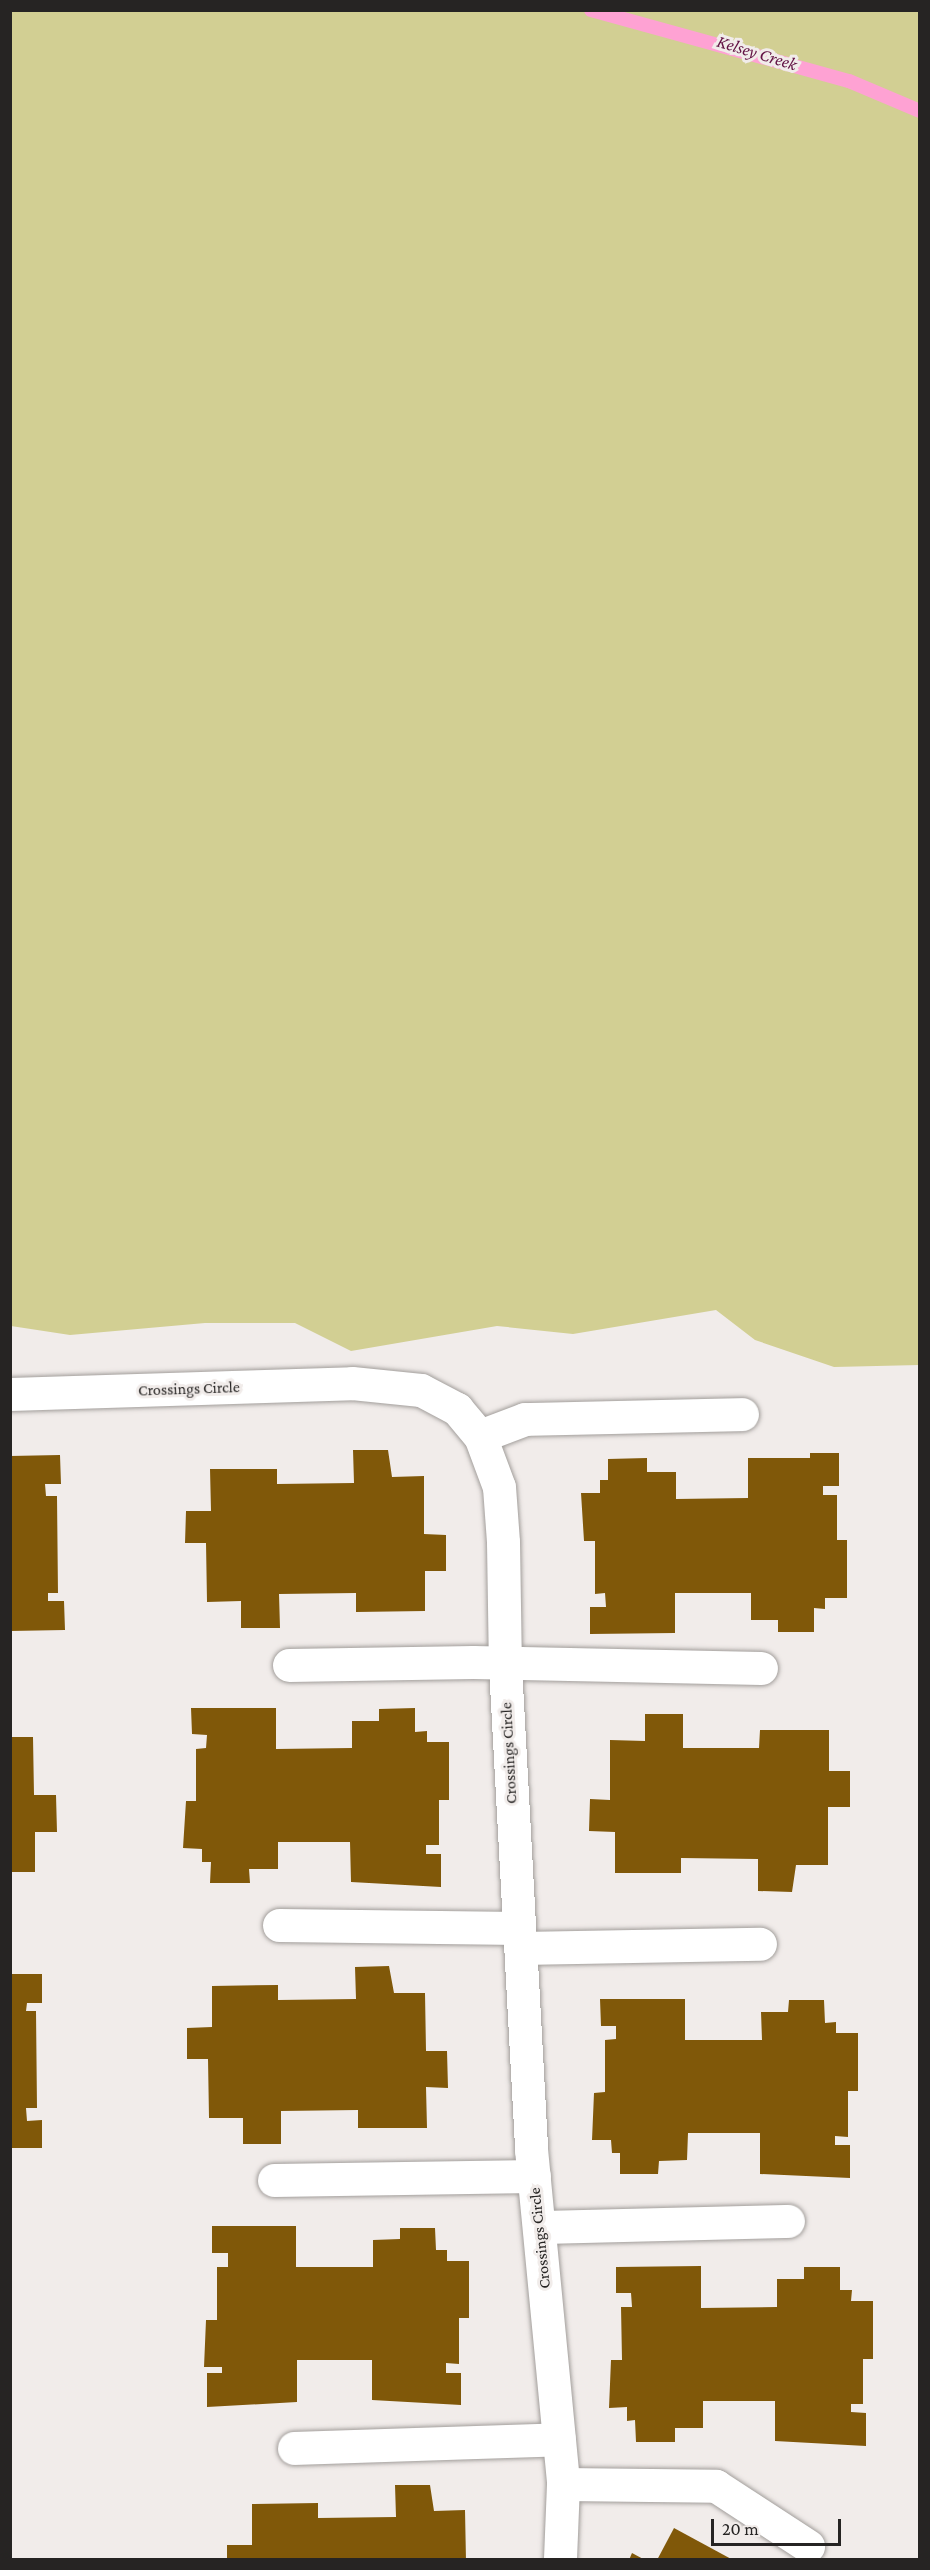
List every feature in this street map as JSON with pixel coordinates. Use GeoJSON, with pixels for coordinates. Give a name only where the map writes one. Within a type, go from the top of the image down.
{"type":"FeatureCollection","features":[{"type":"Feature","properties":{"kind":"street","name":"Crossings Circle"},"geometry":{"type":"LineString","coordinates":[[10,1394],[352,1383],[421,1390],[457,1409],[480,1436],[499,1487],[505,1666],[534,2176],[564,2484],[560,2559]]}},
{"type":"Feature","properties":{"kind":"street"},"geometry":{"type":"LineString","coordinates":[[480,1436],[525,1419],[742,1414]]}},
{"type":"Feature","properties":{"kind":"street"},"geometry":{"type":"LineString","coordinates":[[289,1665],[473,1662],[505,1666],[761,1668]]}},
{"type":"Feature","properties":{"kind":"street"},"geometry":{"type":"LineString","coordinates":[[279,1925],[519,1938],[760,1944]]}},
{"type":"Feature","properties":{"kind":"street"},"geometry":{"type":"LineString","coordinates":[[274,2180],[534,2176]]}},
{"type":"Feature","properties":{"kind":"street"},"geometry":{"type":"LineString","coordinates":[[539,2227],[788,2221]]}},
{"type":"Feature","properties":{"kind":"street"},"geometry":{"type":"LineString","coordinates":[[294,2448],[559,2439]]}},
{"type":"Feature","properties":{"kind":"street"},"geometry":{"type":"LineString","coordinates":[[564,2484],[716,2486],[808,2546]]}},
{"type":"Feature","properties":{"kind":"shaded area"},"geometry":{"type":"Polygon","coordinates":[[[10,11],[919,11],[919,1365],[834,1367],[755,1340],[716,1310],[573,1334],[497,1326],[351,1351],[295,1323],[205,1323],[70,1335],[11,1326],[10,11]]]}},
{"type":"Feature","properties":{"kind":"building"},"geometry":{"type":"Polygon","coordinates":[[[353,1450],[388,1450],[392,1477],[424,1476],[424,1534],[446,1535],[446,1571],[425,1571],[425,1611],[356,1612],[356,1593],[279,1594],[280,1628],[241,1628],[241,1601],[207,1602],[206,1543],[185,1543],[186,1511],[211,1511],[210,1469],[277,1469],[277,1484],[354,1483],[353,1450]]]}},
{"type":"Feature","properties":{"kind":"building"},"geometry":{"type":"Polygon","coordinates":[[[810,1453],[839,1453],[839,1486],[823,1486],[823,1495],[837,1495],[837,1540],[847,1540],[847,1598],[825,1598],[825,1609],[814,1608],[814,1632],[778,1632],[778,1620],[751,1620],[751,1593],[675,1593],[675,1633],[590,1634],[590,1607],[606,1607],[605,1593],[595,1594],[595,1541],[584,1541],[581,1493],[600,1493],[600,1480],[608,1480],[608,1459],[647,1458],[647,1472],[676,1472],[676,1499],[748,1498],[748,1458],[810,1458],[810,1453]]]}},
{"type":"Feature","properties":{"kind":"building"},"geometry":{"type":"Polygon","coordinates":[[[60,1455],[61,1484],[45,1484],[46,1496],[57,1496],[58,1593],[48,1593],[48,1601],[64,1601],[65,1630],[10,1631],[10,1456],[60,1455]]]}},
{"type":"Feature","properties":{"kind":"building"},"geometry":{"type":"Polygon","coordinates":[[[191,1708],[276,1708],[276,1749],[352,1748],[352,1721],[379,1721],[379,1709],[415,1708],[415,1732],[427,1731],[427,1742],[449,1742],[449,1800],[439,1800],[439,1845],[426,1845],[426,1854],[441,1854],[441,1887],[351,1882],[350,1842],[278,1842],[278,1869],[249,1869],[250,1883],[210,1883],[211,1862],[202,1862],[202,1849],[183,1848],[186,1801],[196,1801],[196,1749],[206,1748],[207,1735],[192,1734],[191,1708]]]}},
{"type":"Feature","properties":{"kind":"building"},"geometry":{"type":"Polygon","coordinates":[[[645,1714],[683,1714],[683,1748],[759,1748],[760,1730],[829,1730],[829,1771],[850,1771],[850,1807],[828,1807],[828,1865],[796,1865],[792,1892],[758,1891],[758,1859],[681,1858],[681,1873],[615,1873],[615,1832],[589,1831],[590,1799],[610,1800],[610,1740],[645,1741],[645,1714]]]}},
{"type":"Feature","properties":{"kind":"building"},"geometry":{"type":"Polygon","coordinates":[[[10,1737],[33,1737],[34,1795],[56,1795],[57,1832],[35,1832],[35,1872],[10,1872],[10,1737]]]}},
{"type":"Feature","properties":{"kind":"building"},"geometry":{"type":"Polygon","coordinates":[[[389,1966],[394,1993],[425,1993],[426,2051],[447,2051],[448,2088],[426,2087],[427,2128],[358,2128],[358,2110],[281,2111],[281,2144],[243,2144],[243,2118],[209,2118],[208,2059],[187,2059],[187,2028],[212,2027],[212,1986],[278,1985],[278,2000],[356,1999],[355,1967],[389,1966]]]}},
{"type":"Feature","properties":{"kind":"building"},"geometry":{"type":"Polygon","coordinates":[[[10,1974],[42,1974],[42,2003],[27,2003],[26,2011],[36,2011],[37,2108],[26,2108],[27,2121],[42,2120],[42,2148],[10,2148],[10,1974]]]}},
{"type":"Feature","properties":{"kind":"building"},"geometry":{"type":"Polygon","coordinates":[[[600,1999],[685,1999],[685,2040],[762,2040],[761,2012],[788,2012],[789,2000],[824,2000],[825,2023],[836,2022],[836,2033],[858,2033],[858,2091],[848,2091],[848,2137],[835,2136],[835,2145],[850,2145],[850,2178],[760,2174],[760,2133],[688,2133],[687,2160],[659,2161],[658,2174],[620,2174],[620,2153],[612,2153],[611,2140],[592,2140],[594,2093],[605,2092],[605,2040],[616,2039],[616,2026],[601,2026],[600,1999]]]}},
{"type":"Feature","properties":{"kind":"building"},"geometry":{"type":"Polygon","coordinates":[[[212,2226],[296,2226],[296,2267],[373,2267],[373,2240],[400,2239],[400,2228],[435,2228],[436,2250],[447,2250],[447,2261],[469,2261],[469,2318],[459,2318],[459,2364],[446,2363],[446,2373],[461,2373],[461,2405],[372,2400],[372,2360],[297,2360],[297,2402],[207,2407],[207,2373],[222,2373],[222,2367],[204,2367],[206,2320],[217,2320],[217,2267],[228,2267],[228,2253],[212,2253],[212,2226]]]}},
{"type":"Feature","properties":{"kind":"building"},"geometry":{"type":"Polygon","coordinates":[[[701,2266],[701,2308],[777,2307],[777,2279],[804,2279],[804,2267],[840,2267],[840,2290],[852,2290],[851,2301],[873,2301],[873,2359],[863,2359],[863,2404],[851,2404],[851,2412],[866,2413],[866,2446],[775,2441],[775,2401],[703,2401],[703,2428],[675,2428],[675,2442],[636,2442],[635,2420],[627,2421],[627,2407],[609,2408],[611,2360],[622,2360],[621,2307],[632,2307],[631,2293],[616,2293],[616,2267],[701,2266]]]}},
{"type":"Feature","properties":{"kind":"building"},"geometry":{"type":"Polygon","coordinates":[[[395,2485],[430,2485],[434,2511],[465,2510],[466,2560],[227,2560],[227,2545],[252,2545],[252,2504],[318,2503],[318,2518],[396,2517],[395,2485]]]}},
{"type":"Feature","properties":{"kind":"building"},"geometry":{"type":"Polygon","coordinates":[[[674,2528],[733,2560],[657,2560],[674,2528]]]}},
{"type":"Feature","properties":{"kind":"building"},"geometry":{"type":"Polygon","coordinates":[[[632,2553],[645,2560],[629,2560],[632,2553]]]}},
{"type":"Feature","properties":{"kind":"waterway","name":"Kelsey Creek"},"geometry":{"type":"LineString","coordinates":[[591,10],[849,81],[920,111]]}}]}
